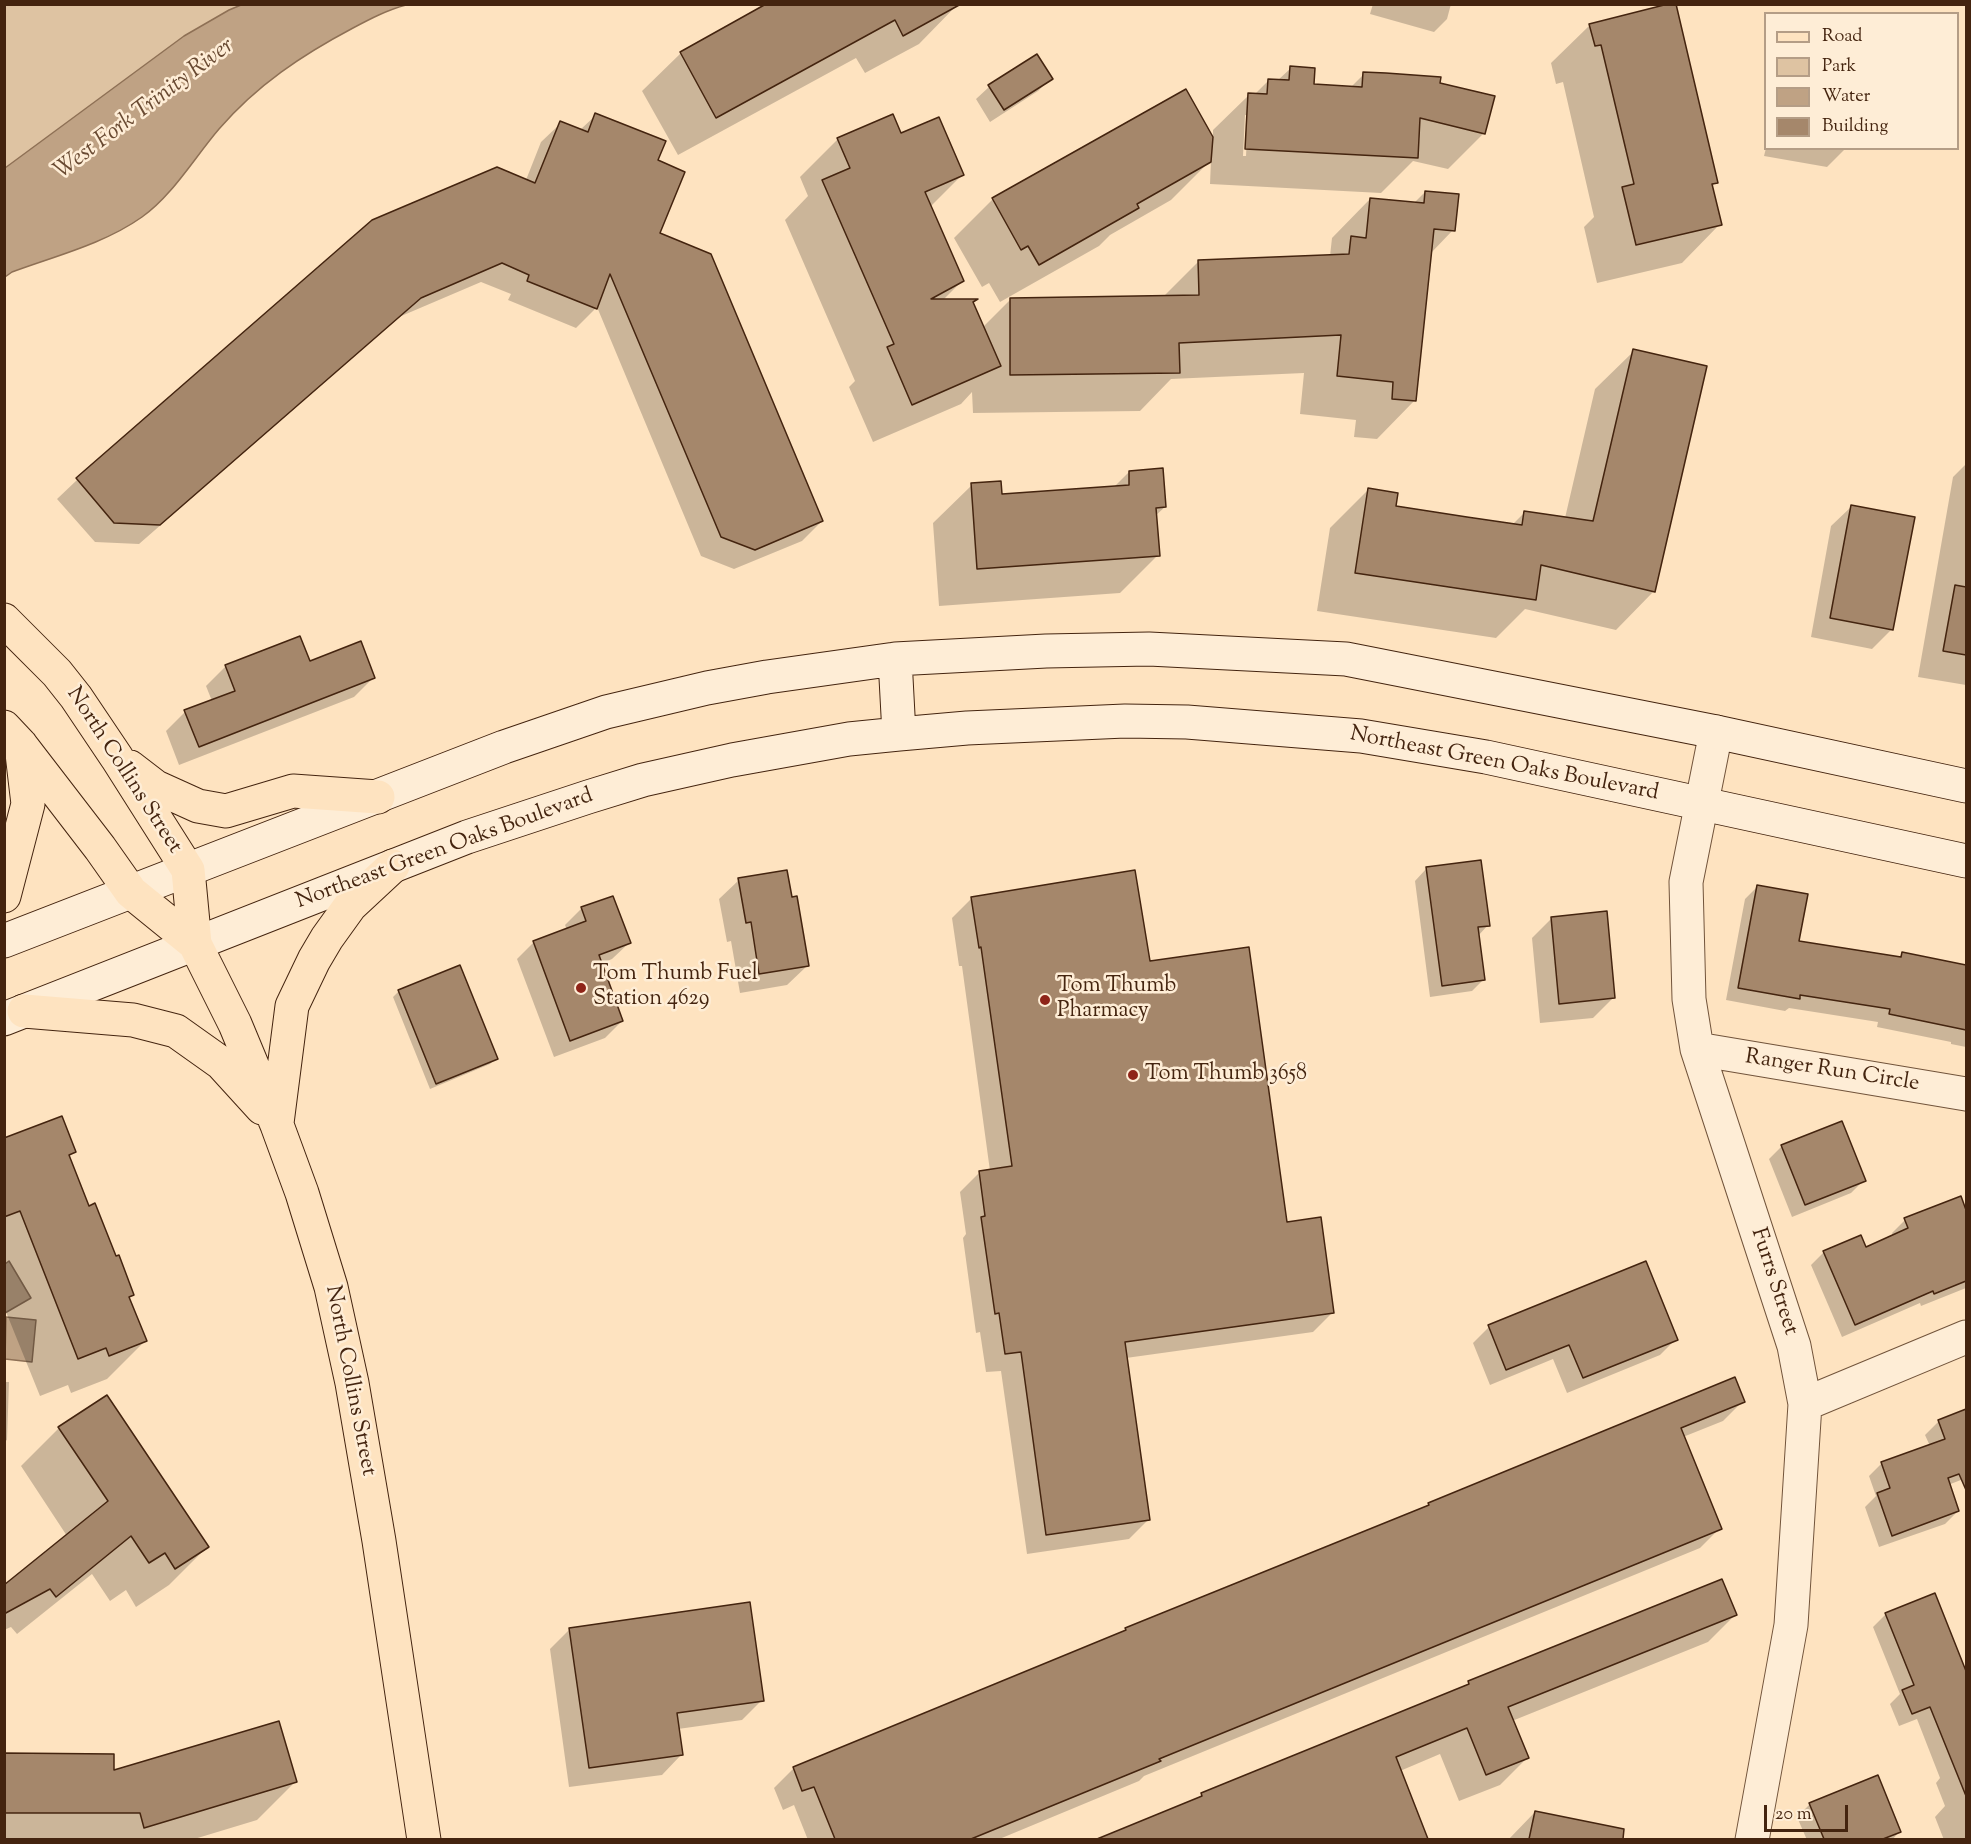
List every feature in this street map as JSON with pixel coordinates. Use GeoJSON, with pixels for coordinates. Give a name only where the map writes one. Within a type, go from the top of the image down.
{"type":"FeatureCollection","features":[{"type":"Feature","properties":{"kind":"main road","name":"North Collins Street"},"geometry":{"type":"LineString","coordinates":[[4,620],[57,673],[76,697],[188,870],[195,944],[235,1024],[277,1125],[317,1239],[342,1333],[380,1541],[424,1839]]}},
{"type":"Feature","properties":{"kind":"main road"},"geometry":{"type":"LineString","coordinates":[[4,940],[504,747],[606,712],[707,688],[767,677],[895,660],[1046,651],[1149,649],[1346,659],[1716,732],[1966,786]]}},
{"type":"Feature","properties":{"kind":"main road"},"geometry":{"type":"LineString","coordinates":[[895,660],[899,734]]}},
{"type":"Feature","properties":{"kind":"main road","name":"Northeast Green Oaks Boulevard"},"geometry":{"type":"LineString","coordinates":[[14,1015],[497,827],[643,780],[732,760],[849,739],[967,728],[1125,721],[1187,722],[1361,736],[1486,757],[1966,861]]}},
{"type":"Feature","properties":{"kind":"main road","name":"Furrs Street"},"geometry":{"type":"LineString","coordinates":[[1716,732],[1686,882],[1689,999],[1697,1049],[1794,1346],[1805,1404],[1791,1625],[1752,1839]]}},
{"type":"Feature","properties":{"kind":"main road","name":"North Collins Street"},"geometry":{"type":"LineString","coordinates":[[12,735],[100,848],[131,892],[195,944]]}},
{"type":"Feature","properties":{"kind":"main road"},"geometry":{"type":"LineString","coordinates":[[4,896],[28,804],[12,735]]}},
{"type":"Feature","properties":{"kind":"main road"},"geometry":{"type":"LineString","coordinates":[[117,758],[156,787],[198,806],[226,811],[293,791],[378,797]]}},
{"type":"Feature","properties":{"kind":"main road"},"geometry":{"type":"LineString","coordinates":[[277,1125],[292,1006],[314,960],[350,906],[393,866]]}},
{"type":"Feature","properties":{"kind":"main road"},"geometry":{"type":"LineString","coordinates":[[14,1015],[133,1020],[176,1031],[220,1063],[277,1125]]}},
{"type":"Feature","properties":{"kind":"main road","name":"Ranger Run Circle"},"geometry":{"type":"LineString","coordinates":[[1697,1049],[1966,1094]]}},
{"type":"Feature","properties":{"kind":"main road"},"geometry":{"type":"LineString","coordinates":[[1805,1404],[1966,1336]]}},
{"type":"Feature","properties":{"kind":"green space"},"geometry":{"type":"Polygon","coordinates":[[[5,5],[241,5],[184,36],[5,168],[5,5]]]}},
{"type":"Feature","properties":{"kind":"water","name":"West Fork Trinity River"},"geometry":{"type":"Polygon","coordinates":[[[241,5],[406,5],[392,9],[334,38],[281,72],[234,113],[173,187],[142,217],[112,235],[12,272],[5,277],[5,168],[184,36],[241,5]]]}},
{"type":"Feature","properties":{"kind":"water"},"geometry":{"type":"Polygon","coordinates":[[[9,1261],[31,1298],[5,1313],[5,1264],[9,1261]]]}},
{"type":"Feature","properties":{"kind":"water"},"geometry":{"type":"Polygon","coordinates":[[[6,1317],[36,1320],[32,1362],[5,1359],[6,1317]]]}},
{"type":"Feature","properties":{"kind":"building"},"geometry":{"type":"Polygon","coordinates":[[[766,4],[961,4],[903,36],[895,20],[716,118],[680,52],[766,4]]]}},
{"type":"Feature","properties":{"kind":"building"},"geometry":{"type":"Polygon","coordinates":[[[1676,4],[1718,183],[1712,184],[1722,225],[1636,245],[1622,187],[1634,184],[1601,45],[1595,46],[1589,24],[1676,4]]]}},
{"type":"Feature","properties":{"kind":"building"},"geometry":{"type":"Polygon","coordinates":[[[1037,54],[1053,79],[1004,110],[988,85],[1037,54]]]}},
{"type":"Feature","properties":{"kind":"building"},"geometry":{"type":"Polygon","coordinates":[[[1290,66],[1315,68],[1314,84],[1362,87],[1363,72],[1386,73],[1441,77],[1440,83],[1495,96],[1485,134],[1420,118],[1418,158],[1245,149],[1248,93],[1267,94],[1268,79],[1289,80],[1290,66]]]}},
{"type":"Feature","properties":{"kind":"building"},"geometry":{"type":"Polygon","coordinates":[[[1186,89],[1213,137],[1211,162],[1137,204],[1139,208],[1039,265],[1028,246],[1021,250],[992,198],[1186,89]]]}},
{"type":"Feature","properties":{"kind":"building"},"geometry":{"type":"Polygon","coordinates":[[[595,113],[666,141],[658,160],[685,172],[660,233],[711,254],[823,521],[755,550],[721,537],[610,274],[597,309],[527,281],[529,275],[502,263],[421,298],[160,525],[114,523],[76,478],[372,220],[497,167],[535,183],[560,121],[588,132],[595,113]]]}},
{"type":"Feature","properties":{"kind":"building"},"geometry":{"type":"Polygon","coordinates":[[[893,114],[901,133],[939,117],[964,175],[925,192],[964,281],[931,299],[978,299],[973,302],[1001,366],[912,405],[887,347],[894,344],[822,180],[850,168],[837,138],[893,114]]]}},
{"type":"Feature","properties":{"kind":"building"},"geometry":{"type":"Polygon","coordinates":[[[1425,191],[1459,194],[1455,231],[1434,229],[1416,401],[1392,399],[1393,382],[1337,376],[1341,335],[1179,343],[1180,373],[1010,375],[1010,298],[1199,295],[1198,260],[1349,254],[1351,236],[1366,238],[1370,198],[1424,203],[1425,191]]]}},
{"type":"Feature","properties":{"kind":"building"},"geometry":{"type":"Polygon","coordinates":[[[1633,349],[1707,366],[1655,592],[1541,565],[1536,600],[1355,573],[1368,488],[1398,493],[1396,506],[1467,517],[1522,525],[1524,511],[1593,521],[1633,349]]]}},
{"type":"Feature","properties":{"kind":"building"},"geometry":{"type":"Polygon","coordinates":[[[1163,468],[1166,507],[1156,508],[1160,556],[977,569],[971,483],[1001,481],[1002,494],[1129,485],[1129,471],[1163,468]]]}},
{"type":"Feature","properties":{"kind":"building"},"geometry":{"type":"Polygon","coordinates":[[[1851,505],[1915,517],[1893,630],[1830,618],[1851,505]]]}},
{"type":"Feature","properties":{"kind":"building"},"geometry":{"type":"Polygon","coordinates":[[[1955,585],[1966,587],[1966,655],[1943,651],[1955,585]]]}},
{"type":"Feature","properties":{"kind":"building"},"geometry":{"type":"Polygon","coordinates":[[[300,636],[310,661],[361,641],[375,678],[199,747],[184,710],[235,691],[225,665],[300,636]]]}},
{"type":"Feature","properties":{"kind":"building"},"geometry":{"type":"Polygon","coordinates":[[[1481,860],[1490,926],[1478,927],[1485,980],[1442,986],[1426,867],[1481,860]]]}},
{"type":"Feature","properties":{"kind":"building"},"geometry":{"type":"Polygon","coordinates":[[[787,870],[792,897],[797,896],[809,966],[759,974],[751,922],[746,923],[738,878],[787,870]]]}},
{"type":"Feature","properties":{"kind":"building","name":"Tom Thumb 3658"},"geometry":{"type":"Polygon","coordinates":[[[1135,870],[1150,961],[1249,947],[1287,1222],[1321,1217],[1334,1313],[1125,1342],[1150,1520],[1046,1535],[1021,1352],[1005,1354],[999,1313],[995,1314],[981,1217],[985,1216],[979,1171],[1012,1166],[981,947],[979,948],[971,897],[1135,870]]]}},
{"type":"Feature","properties":{"kind":"building"},"geometry":{"type":"Polygon","coordinates":[[[1757,885],[1808,894],[1799,941],[1901,957],[1902,952],[1966,965],[1966,1030],[1889,1014],[1890,1009],[1800,995],[1800,999],[1738,988],[1757,885]]]}},
{"type":"Feature","properties":{"kind":"building","name":"Tom Thumb Fuel Station 4629"},"geometry":{"type":"Polygon","coordinates":[[[613,896],[631,943],[599,955],[623,1021],[570,1041],[533,941],[586,921],[581,907],[613,896]]]}},
{"type":"Feature","properties":{"kind":"building"},"geometry":{"type":"Polygon","coordinates":[[[1607,911],[1615,998],[1559,1004],[1551,917],[1607,911]]]}},
{"type":"Feature","properties":{"kind":"building"},"geometry":{"type":"Polygon","coordinates":[[[460,965],[498,1059],[436,1084],[398,990],[460,965]]]}},
{"type":"Feature","properties":{"kind":"building"},"geometry":{"type":"Polygon","coordinates":[[[62,1116],[76,1152],[69,1155],[89,1206],[95,1203],[116,1256],[119,1255],[134,1295],[129,1297],[147,1341],[109,1356],[106,1348],[78,1359],[20,1211],[4,1217],[4,1138],[62,1116]]]}},
{"type":"Feature","properties":{"kind":"building"},"geometry":{"type":"Polygon","coordinates":[[[1842,1121],[1866,1181],[1805,1205],[1781,1145],[1842,1121]]]}},
{"type":"Feature","properties":{"kind":"building"},"geometry":{"type":"Polygon","coordinates":[[[1961,1196],[1966,1210],[1966,1281],[1934,1294],[1933,1291],[1855,1325],[1823,1251],[1861,1235],[1866,1247],[1908,1228],[1904,1218],[1961,1196]]]}},
{"type":"Feature","properties":{"kind":"building"},"geometry":{"type":"Polygon","coordinates":[[[1646,1261],[1678,1340],[1583,1378],[1569,1345],[1506,1370],[1488,1325],[1646,1261]]]}},
{"type":"Feature","properties":{"kind":"building"},"geometry":{"type":"Polygon","coordinates":[[[1735,1377],[1745,1402],[1681,1428],[1722,1529],[1159,1759],[1161,1761],[971,1839],[835,1839],[814,1787],[802,1791],[793,1767],[1735,1377]]]}},
{"type":"Feature","properties":{"kind":"building"},"geometry":{"type":"Polygon","coordinates":[[[107,1395],[209,1547],[175,1569],[165,1553],[149,1563],[131,1536],[56,1597],[50,1589],[4,1614],[4,1585],[108,1501],[58,1427],[107,1395]]]}},
{"type":"Feature","properties":{"kind":"building"},"geometry":{"type":"Polygon","coordinates":[[[1966,1409],[1966,1490],[1959,1474],[1948,1478],[1959,1511],[1892,1536],[1877,1493],[1890,1488],[1881,1462],[1945,1439],[1938,1420],[1966,1409]]]}},
{"type":"Feature","properties":{"kind":"building"},"geometry":{"type":"Polygon","coordinates":[[[1722,1579],[1737,1615],[1508,1707],[1529,1758],[1486,1775],[1467,1728],[1396,1757],[1428,1839],[1097,1839],[1202,1796],[1201,1793],[1469,1684],[1468,1681],[1722,1579]]]}},
{"type":"Feature","properties":{"kind":"building"},"geometry":{"type":"Polygon","coordinates":[[[1935,1593],[1966,1671],[1966,1796],[1930,1707],[1912,1714],[1902,1690],[1914,1685],[1885,1613],[1935,1593]]]}},
{"type":"Feature","properties":{"kind":"building"},"geometry":{"type":"Polygon","coordinates":[[[750,1602],[764,1701],[677,1713],[683,1755],[589,1768],[569,1628],[750,1602]]]}},
{"type":"Feature","properties":{"kind":"building"},"geometry":{"type":"Polygon","coordinates":[[[279,1721],[297,1782],[144,1828],[140,1813],[4,1813],[4,1753],[114,1754],[114,1770],[279,1721]]]}},
{"type":"Feature","properties":{"kind":"building"},"geometry":{"type":"Polygon","coordinates":[[[1878,1775],[1901,1832],[1883,1839],[1824,1839],[1809,1803],[1878,1775]]]}},
{"type":"Feature","properties":{"kind":"building"},"geometry":{"type":"Polygon","coordinates":[[[1535,1811],[1624,1829],[1623,1839],[1529,1839],[1535,1811]]]}},
{"type":"Feature","properties":{"kind":"place","name":"Tom Thumb Fuel Station 4629"},"geometry":{"type":"Point","coordinates":[581,988]}},
{"type":"Feature","properties":{"kind":"place","name":"Tom Thumb Pharmacy"},"geometry":{"type":"Point","coordinates":[1045,1000]}},
{"type":"Feature","properties":{"kind":"place","name":"Tom Thumb 3658"},"geometry":{"type":"Point","coordinates":[1133,1075]}}]}
